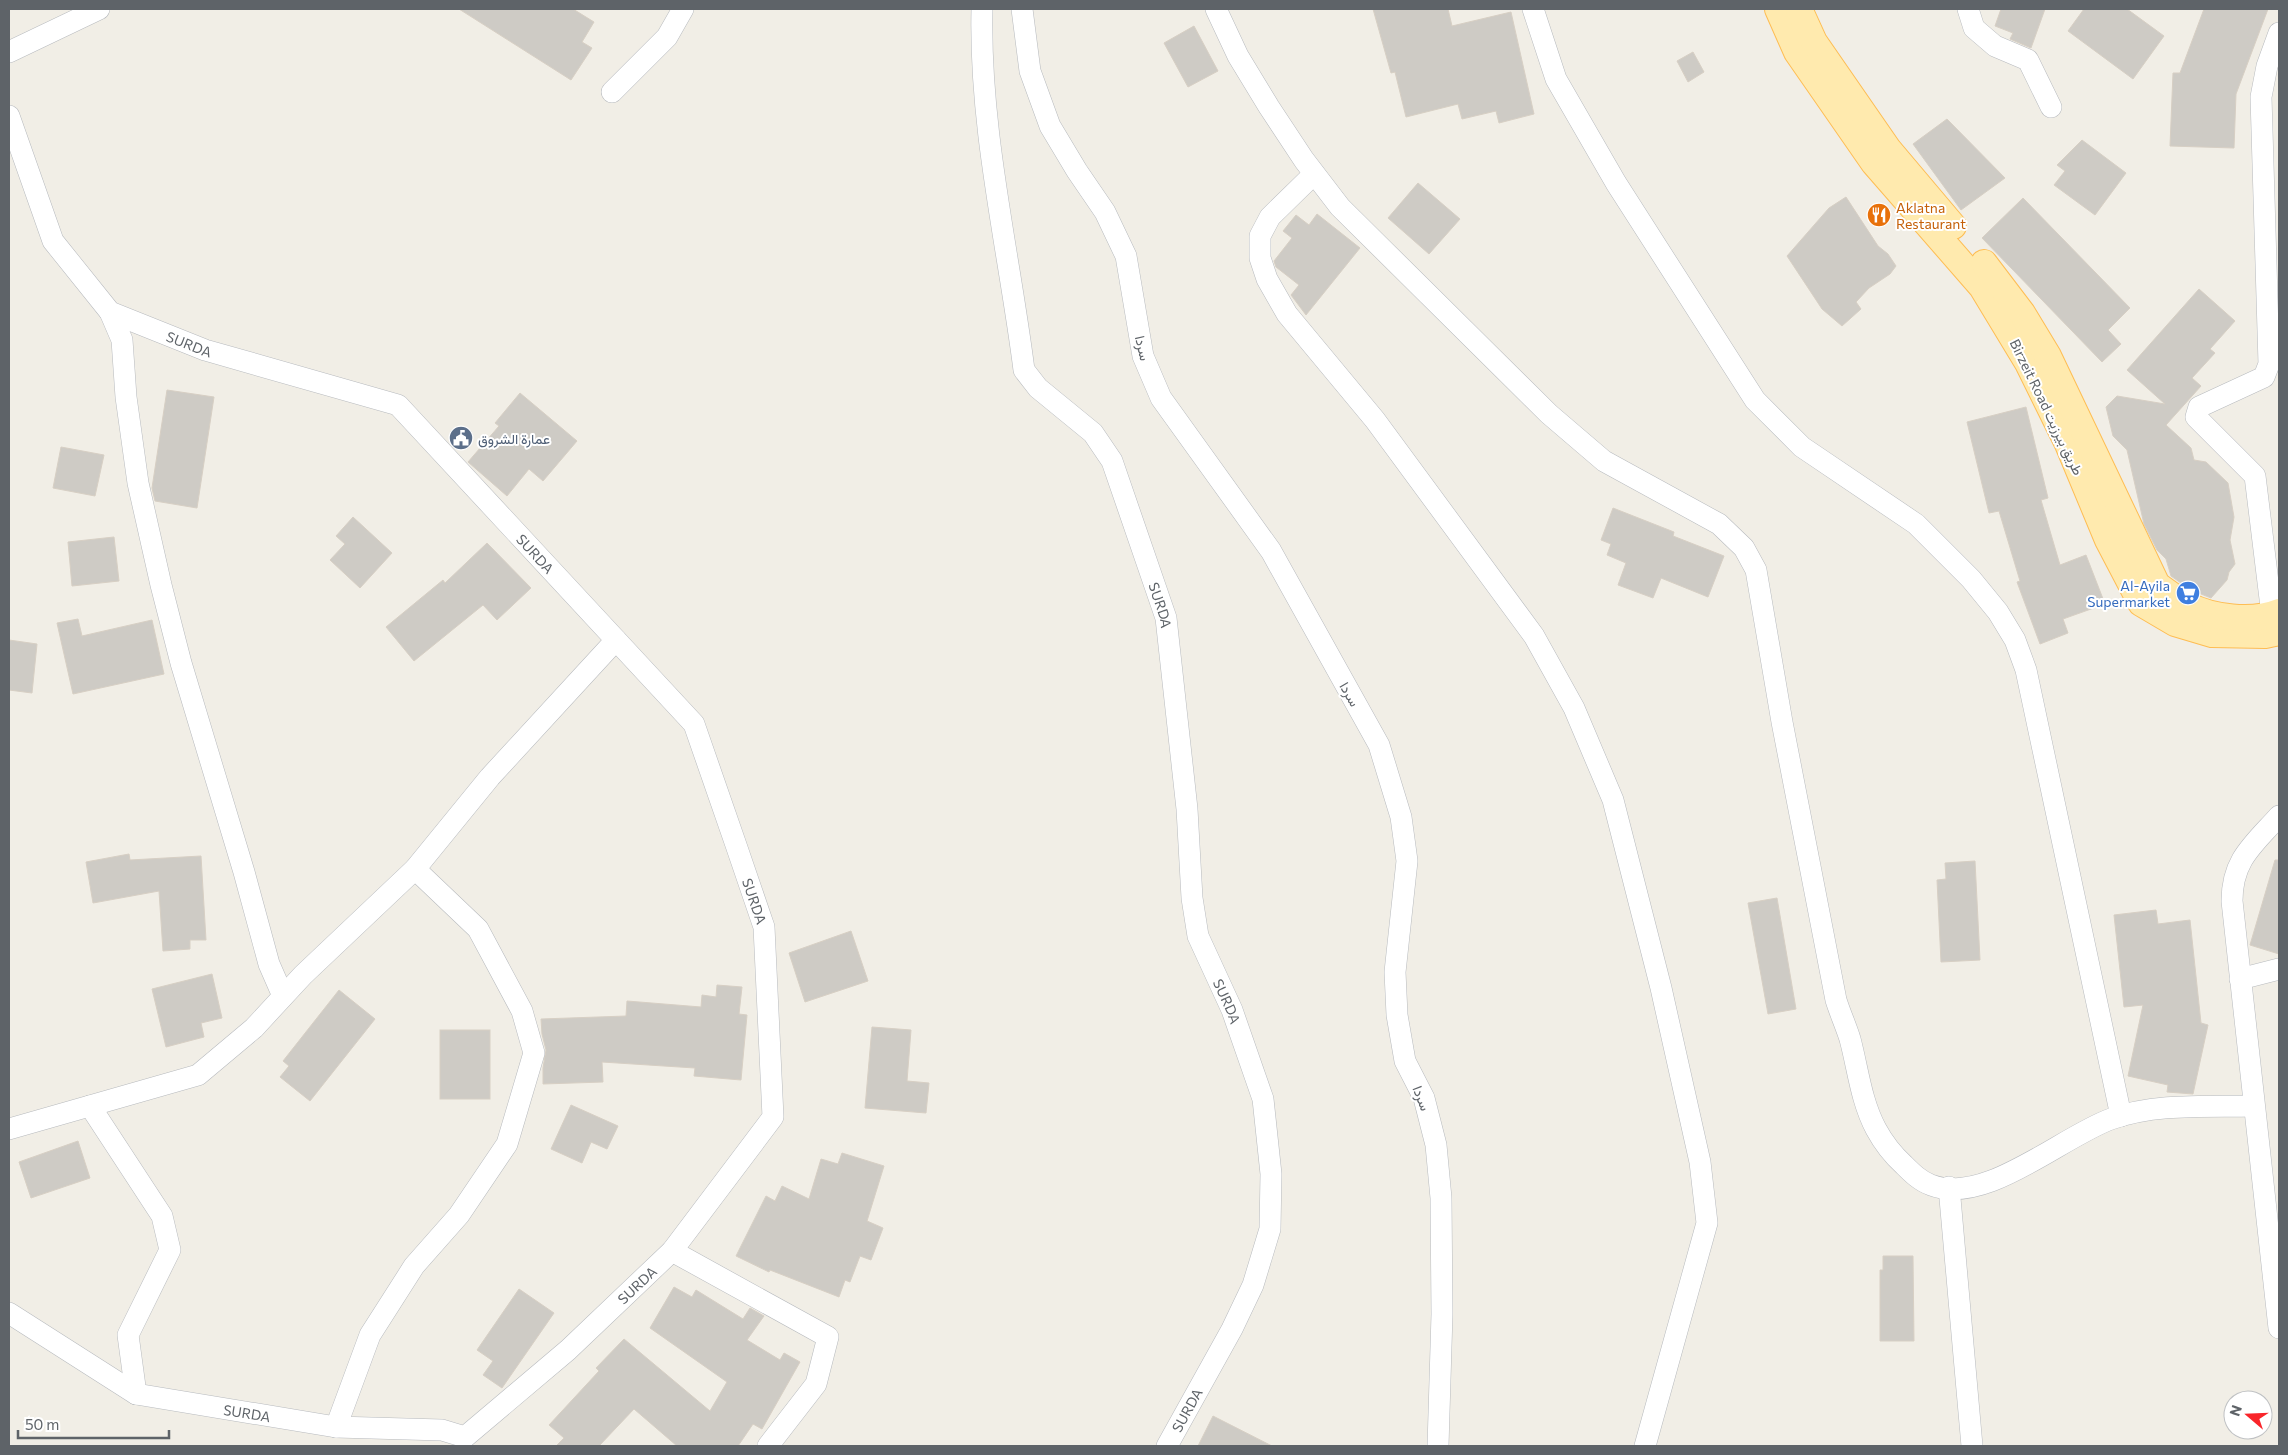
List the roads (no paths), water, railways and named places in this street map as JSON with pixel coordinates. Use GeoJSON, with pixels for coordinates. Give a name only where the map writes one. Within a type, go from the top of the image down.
{"type":"FeatureCollection","features":[{"type":"Feature","properties":{"kind":"main road"},"geometry":{"type":"LineString","coordinates":[[1778,9],[1797,52],[1881,156],[2000,281],[2022,313],[2052,365],[2158,585],[2186,604],[2200,610],[2238,617],[2277,620]]}},
{"type":"Feature","properties":{"kind":"main road"},"geometry":{"type":"LineString","coordinates":[[1799,9],[1814,42],[1881,156]]}},
{"type":"Feature","properties":{"kind":"street"},"geometry":{"type":"LineString","coordinates":[[9,52],[99,9]]}},
{"type":"Feature","properties":{"kind":"street"},"geometry":{"type":"LineString","coordinates":[[612,92],[667,37],[683,9]]}},
{"type":"Feature","properties":{"kind":"street","name":"SURDA"},"geometry":{"type":"LineString","coordinates":[[982,9],[981,53],[990,141],[1024,370],[1038,388],[1093,433],[1112,461],[1166,618],[1187,809],[1192,898],[1198,936],[1232,1010],[1263,1099],[1271,1174],[1270,1229],[1254,1285],[1232,1329],[1167,1446]]}},
{"type":"Feature","properties":{"kind":"street","name":"سردا"},"geometry":{"type":"LineString","coordinates":[[1022,9],[1030,71],[1050,126],[1077,171],[1106,212],[1126,256],[1143,356],[1161,398],[1271,551],[1379,745],[1390,775],[1401,817],[1407,861],[1395,972],[1397,1015],[1405,1061],[1424,1098],[1436,1145],[1441,1198],[1442,1314],[1438,1446]]}},
{"type":"Feature","properties":{"kind":"street"},"geometry":{"type":"LineString","coordinates":[[1216,9],[1242,63],[1314,174],[1340,207],[1556,420],[1604,461],[1719,524],[1744,548],[1756,570],[1782,722],[1836,1000],[1849,1037],[1863,1098],[1876,1130],[1895,1157],[1915,1176],[1932,1186],[1980,1185],[2006,1174],[2110,1119],[2149,1109],[2253,1106]]}},
{"type":"Feature","properties":{"kind":"street"},"geometry":{"type":"LineString","coordinates":[[1534,9],[1556,78],[1616,183],[1755,400],[1802,447],[1916,524],[1971,579],[1998,612],[2015,640],[2026,670],[2121,1116]]}},
{"type":"Feature","properties":{"kind":"street"},"geometry":{"type":"LineString","coordinates":[[1968,9],[1974,28],[1995,46],[2028,60],[2052,107]]}},
{"type":"Feature","properties":{"kind":"street"},"geometry":{"type":"LineString","coordinates":[[2277,620],[2255,476],[2196,417],[2199,407],[2264,377],[2269,364],[2261,97],[2267,66],[2279,33]]}},
{"type":"Feature","properties":{"kind":"street","name":"SURDA"},"geometry":{"type":"LineString","coordinates":[[9,116],[53,241],[110,312],[205,350],[398,405],[694,724],[764,927],[773,1117],[672,1251],[568,1350],[465,1437],[444,1438],[336,1427],[136,1394],[9,1313]]}},
{"type":"Feature","properties":{"kind":"street"},"geometry":{"type":"LineString","coordinates":[[1314,174],[1270,217],[1260,236],[1260,258],[1267,279],[1287,314],[1375,420],[1534,636],[1574,708],[1615,809],[1700,1162],[1707,1223],[1645,1446]]}},
{"type":"Feature","properties":{"kind":"street"},"geometry":{"type":"LineString","coordinates":[[110,312],[122,340],[126,397],[138,483],[163,594],[181,663],[242,863],[269,964],[283,996]]}},
{"type":"Feature","properties":{"kind":"street"},"geometry":{"type":"LineString","coordinates":[[9,1129],[198,1076],[254,1028],[283,996],[415,869],[490,777],[616,640]]}},
{"type":"Feature","properties":{"kind":"street"},"geometry":{"type":"LineString","coordinates":[[2279,816],[2248,850],[2232,880],[2232,901],[2253,1106],[2273,1229],[2279,1328]]}},
{"type":"Feature","properties":{"kind":"street"},"geometry":{"type":"LineString","coordinates":[[336,1427],[370,1335],[414,1266],[459,1214],[507,1144],[534,1053],[522,1011],[478,929],[415,869]]}},
{"type":"Feature","properties":{"kind":"street"},"geometry":{"type":"LineString","coordinates":[[2240,979],[2279,969]]}},
{"type":"Feature","properties":{"kind":"street"},"geometry":{"type":"LineString","coordinates":[[90,1106],[162,1216],[170,1250],[128,1334],[136,1394]]}},
{"type":"Feature","properties":{"kind":"street"},"geometry":{"type":"LineString","coordinates":[[1949,1187],[1972,1446]]}},
{"type":"Feature","properties":{"kind":"street"},"geometry":{"type":"LineString","coordinates":[[672,1251],[828,1337],[816,1384],[768,1446]]}},
{"type":"Feature","properties":{"kind":"place","name":"Aklatna Restaurant"},"geometry":{"type":"Point","coordinates":[1879,215]}},
{"type":"Feature","properties":{"kind":"place","name":"عمارة الشروق"},"geometry":{"type":"Point","coordinates":[461,438]}},
{"type":"Feature","properties":{"kind":"place","name":"Al-Ayila Supermarket"},"geometry":{"type":"Point","coordinates":[2188,593]}}]}
